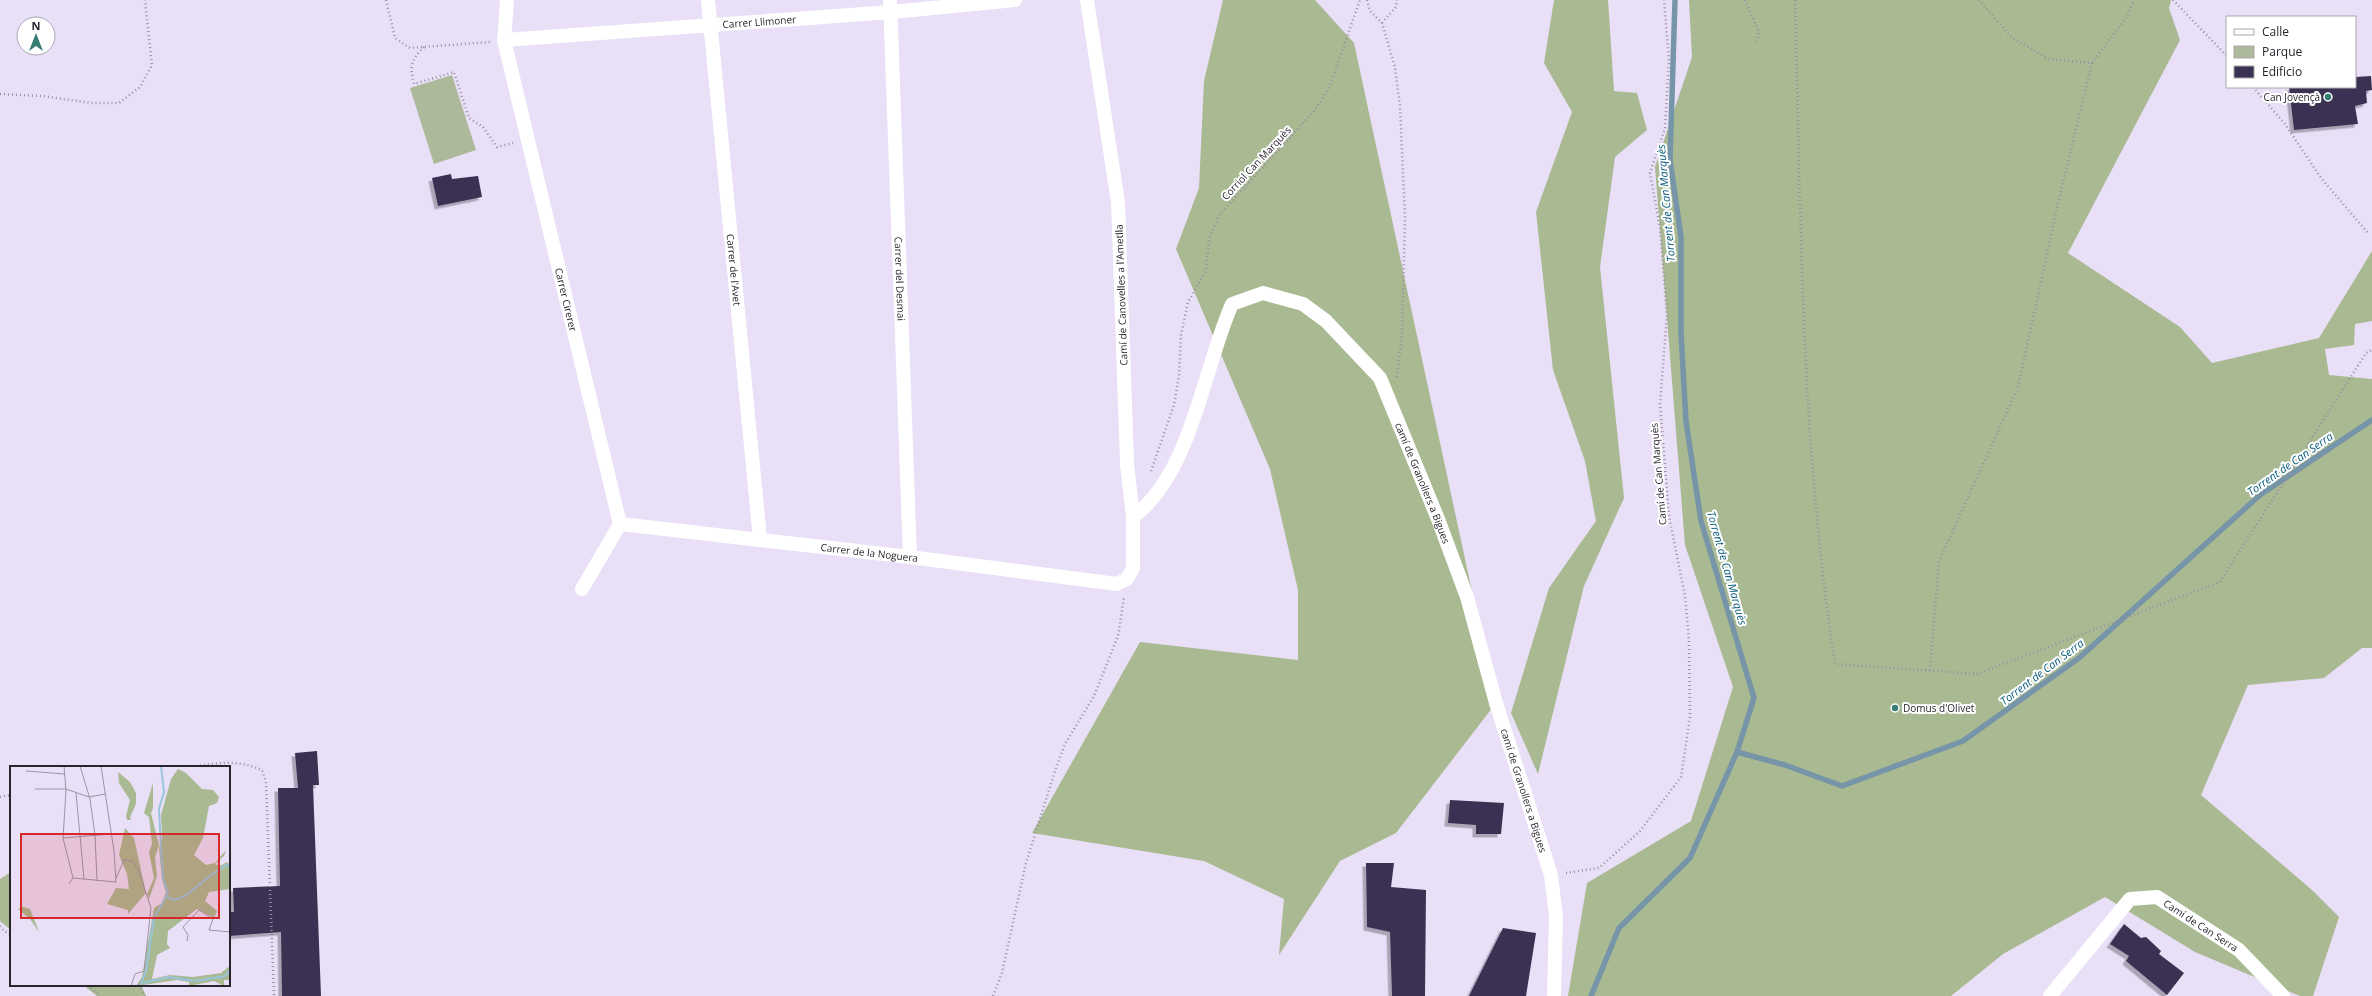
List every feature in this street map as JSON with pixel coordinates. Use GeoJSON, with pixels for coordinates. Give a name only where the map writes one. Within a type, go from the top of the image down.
{"type":"FeatureCollection","features":[{"type":"Feature","properties":{"kind":"street","name":"Carrer Cirerer"},"geometry":{"type":"LineString","coordinates":[[507,0],[504,40],[620,524]]}},
{"type":"Feature","properties":{"kind":"street","name":"Carrer de l'Avet"},"geometry":{"type":"LineString","coordinates":[[708,0],[760,539]]}},
{"type":"Feature","properties":{"kind":"street","name":"Carrer Llimoner"},"geometry":{"type":"LineString","coordinates":[[504,40],[710,26],[891,6],[1015,0]]}},
{"type":"Feature","properties":{"kind":"street","name":"Camí de Canovelles a l'Ametlla"},"geometry":{"type":"LineString","coordinates":[[1087,0],[1118,202],[1127,464],[1133,517],[1133,568],[1122,582]]}},
{"type":"Feature","properties":{"kind":"street","name":"Carrer del Desmai"},"geometry":{"type":"LineString","coordinates":[[891,6],[910,557]]}},
{"type":"Feature","properties":{"kind":"street","name":"camí de Granollers a Bigues"},"geometry":{"type":"LineString","coordinates":[[1133,517],[1148,505],[1169,477],[1185,439],[1220,330],[1232,304],[1264,293],[1303,304],[1326,321],[1380,378],[1467,597],[1496,703],[1551,875],[1556,917],[1554,996]]}},
{"type":"Feature","properties":{"kind":"street","name":"Carrer de la Noguera"},"geometry":{"type":"LineString","coordinates":[[620,524],[1122,582]]}},
{"type":"Feature","properties":{"kind":"street"},"geometry":{"type":"LineString","coordinates":[[582,589],[620,524]]}},
{"type":"Feature","properties":{"kind":"street","name":"Camí de Can Serra"},"geometry":{"type":"LineString","coordinates":[[2050,996],[2130,899],[2157,897],[2239,950],[2283,996]]}},
{"type":"Feature","properties":{"kind":"path"},"geometry":{"type":"LineString","coordinates":[[0,94],[42,96],[92,103],[119,103],[140,87],[152,65],[145,0]]}},
{"type":"Feature","properties":{"kind":"path"},"geometry":{"type":"LineString","coordinates":[[386,0],[395,38],[410,48],[504,40]]}},
{"type":"Feature","properties":{"kind":"path","name":"Corriol Can Marquès"},"geometry":{"type":"LineString","coordinates":[[1150,474],[1174,405],[1179,375],[1181,335],[1188,302],[1206,271],[1209,238],[1220,214],[1309,116],[1325,94],[1360,0]]}},
{"type":"Feature","properties":{"kind":"path"},"geometry":{"type":"LineString","coordinates":[[1367,0],[1370,11],[1382,23],[1395,68],[1400,107],[1405,218],[1402,334],[1396,383]]}},
{"type":"Feature","properties":{"kind":"path"},"geometry":{"type":"LineString","coordinates":[[1382,23],[1396,6],[1397,0]]}},
{"type":"Feature","properties":{"kind":"path","name":"Camí de Can Marquès"},"geometry":{"type":"LineString","coordinates":[[1551,875],[1599,868],[1640,831],[1682,777],[1690,717],[1689,640],[1685,596],[1669,516],[1660,404],[1667,315],[1660,228],[1650,173],[1665,128],[1669,60],[1664,0]]}},
{"type":"Feature","properties":{"kind":"path"},"geometry":{"type":"LineString","coordinates":[[1745,0],[1759,32],[1757,42]]}},
{"type":"Feature","properties":{"kind":"path"},"geometry":{"type":"LineString","coordinates":[[1795,0],[1804,337],[1823,582],[1835,664],[1978,674],[2220,582],[2366,353],[2372,350]]}},
{"type":"Feature","properties":{"kind":"path"},"geometry":{"type":"LineString","coordinates":[[1979,0],[2011,37],[2049,59],[2092,63]]}},
{"type":"Feature","properties":{"kind":"path"},"geometry":{"type":"LineString","coordinates":[[1930,670],[1939,560],[2018,387],[2092,63],[2126,18],[2134,0]]}},
{"type":"Feature","properties":{"kind":"path"},"geometry":{"type":"LineString","coordinates":[[2173,0],[2226,55]]}},
{"type":"Feature","properties":{"kind":"path"},"geometry":{"type":"LineString","coordinates":[[424,47],[413,58],[411,70],[414,84],[454,72],[469,118],[483,127],[497,147],[528,139]]}},
{"type":"Feature","properties":{"kind":"path"},"geometry":{"type":"LineString","coordinates":[[2254,88],[2285,124],[2321,178],[2368,233]]}},
{"type":"Feature","properties":{"kind":"path"},"geometry":{"type":"LineString","coordinates":[[993,996],[1002,973],[1026,863],[1055,771],[1065,744],[1094,696],[1118,636],[1122,582]]}},
{"type":"Feature","properties":{"kind":"path"},"geometry":{"type":"LineString","coordinates":[[198,766],[216,763],[244,763],[262,770],[266,782],[274,996]]}},
{"type":"Feature","properties":{"kind":"path"},"geometry":{"type":"LineString","coordinates":[[0,797],[10,795]]}},
{"type":"Feature","properties":{"kind":"path"},"geometry":{"type":"LineString","coordinates":[[0,926],[10,934]]}},
{"type":"Feature","properties":{"kind":"path"},"geometry":{"type":"LineString","coordinates":[[89,986],[100,996]]}},
{"type":"Feature","properties":{"kind":"path"},"geometry":{"type":"LineString","coordinates":[[140,986],[145,996]]}},
{"type":"Feature","properties":{"kind":"green space"},"geometry":{"type":"Polygon","coordinates":[[[1223,0],[1315,0],[1354,43],[1496,703],[1396,833],[1340,861],[1279,955],[1284,899],[1204,861],[1032,833],[1140,642],[1298,660],[1298,590],[1270,469],[1176,249],[1199,188],[1204,81],[1223,0]]]}},
{"type":"Feature","properties":{"kind":"green space"},"geometry":{"type":"Polygon","coordinates":[[[1554,0],[1608,0],[1614,91],[1637,93],[1647,130],[1615,157],[1600,267],[1624,498],[1584,586],[1538,774],[1511,713],[1549,588],[1596,521],[1585,461],[1553,370],[1536,212],[1572,112],[1544,63],[1554,0]]]}},
{"type":"Feature","properties":{"kind":"green space"},"geometry":{"type":"Polygon","coordinates":[[[1689,0],[2171,0],[2169,8],[2180,40],[2068,253],[2180,327],[2212,363],[2319,338],[2372,251],[2372,321],[2355,324],[2354,345],[2325,349],[2329,375],[2372,379],[2372,648],[2362,648],[2324,678],[2248,685],[2201,795],[2312,890],[2339,917],[2313,996],[2300,996],[2195,952],[2105,897],[2003,954],[1951,996],[1568,996],[1587,883],[1691,821],[1733,687],[1685,545],[1655,167],[1692,57],[1689,0]]]}},
{"type":"Feature","properties":{"kind":"green space"},"geometry":{"type":"Polygon","coordinates":[[[452,75],[476,150],[434,164],[410,88],[452,75]]]}},
{"type":"Feature","properties":{"kind":"green space"},"geometry":{"type":"Polygon","coordinates":[[[10,873],[10,929],[0,921],[0,879],[10,873]]]}},
{"type":"Feature","properties":{"kind":"green space"},"geometry":{"type":"Polygon","coordinates":[[[84,986],[141,986],[146,996],[97,996],[84,986]]]}},
{"type":"Feature","properties":{"kind":"building","name":"Can Jovençà"},"geometry":{"type":"Polygon","coordinates":[[[2371,76],[2372,90],[2366,91],[2367,103],[2355,106],[2358,124],[2294,130],[2289,88],[2356,88],[2356,77],[2371,76]]]}},
{"type":"Feature","properties":{"kind":"building"},"geometry":{"type":"Polygon","coordinates":[[[451,174],[452,179],[478,176],[482,197],[438,206],[432,178],[451,174]]]}},
{"type":"Feature","properties":{"kind":"building"},"geometry":{"type":"Polygon","coordinates":[[[317,751],[319,785],[313,785],[321,996],[282,996],[281,932],[230,936],[230,912],[234,912],[233,888],[280,886],[278,788],[298,788],[295,753],[317,751]]]}},
{"type":"Feature","properties":{"kind":"building"},"geometry":{"type":"Polygon","coordinates":[[[1450,800],[1504,803],[1501,834],[1476,834],[1476,825],[1448,823],[1450,800]]]}},
{"type":"Feature","properties":{"kind":"building"},"geometry":{"type":"Polygon","coordinates":[[[1366,863],[1394,863],[1391,887],[1426,890],[1425,996],[1392,996],[1390,932],[1367,927],[1366,863]]]}},
{"type":"Feature","properties":{"kind":"building"},"geometry":{"type":"Polygon","coordinates":[[[2124,924],[2141,938],[2146,937],[2161,951],[2159,954],[2184,973],[2167,995],[2126,961],[2129,956],[2110,944],[2124,924]]]}},
{"type":"Feature","properties":{"kind":"building"},"geometry":{"type":"Polygon","coordinates":[[[1503,928],[1536,933],[1526,996],[1469,996],[1503,928]]]}},
{"type":"Feature","properties":{"kind":"waterway","name":"Torrent de Can Marquès"},"geometry":{"type":"LineString","coordinates":[[1591,996],[1619,928],[1690,858],[1737,752],[1754,698],[1701,521],[1686,421],[1681,334],[1681,237],[1670,160],[1675,0]]}},
{"type":"Feature","properties":{"kind":"waterway","name":"Torrent de Can Serra"},"geometry":{"type":"LineString","coordinates":[[1737,752],[1785,765],[1842,786],[1963,741],[2079,658],[2260,495],[2372,420]]}},
{"type":"Feature","properties":{"kind":"place","name":"Can Jovençà"},"geometry":{"type":"Point","coordinates":[2328,97]}},
{"type":"Feature","properties":{"kind":"place","name":"Domus d'Olivet"},"geometry":{"type":"Point","coordinates":[1895,708]}}]}
